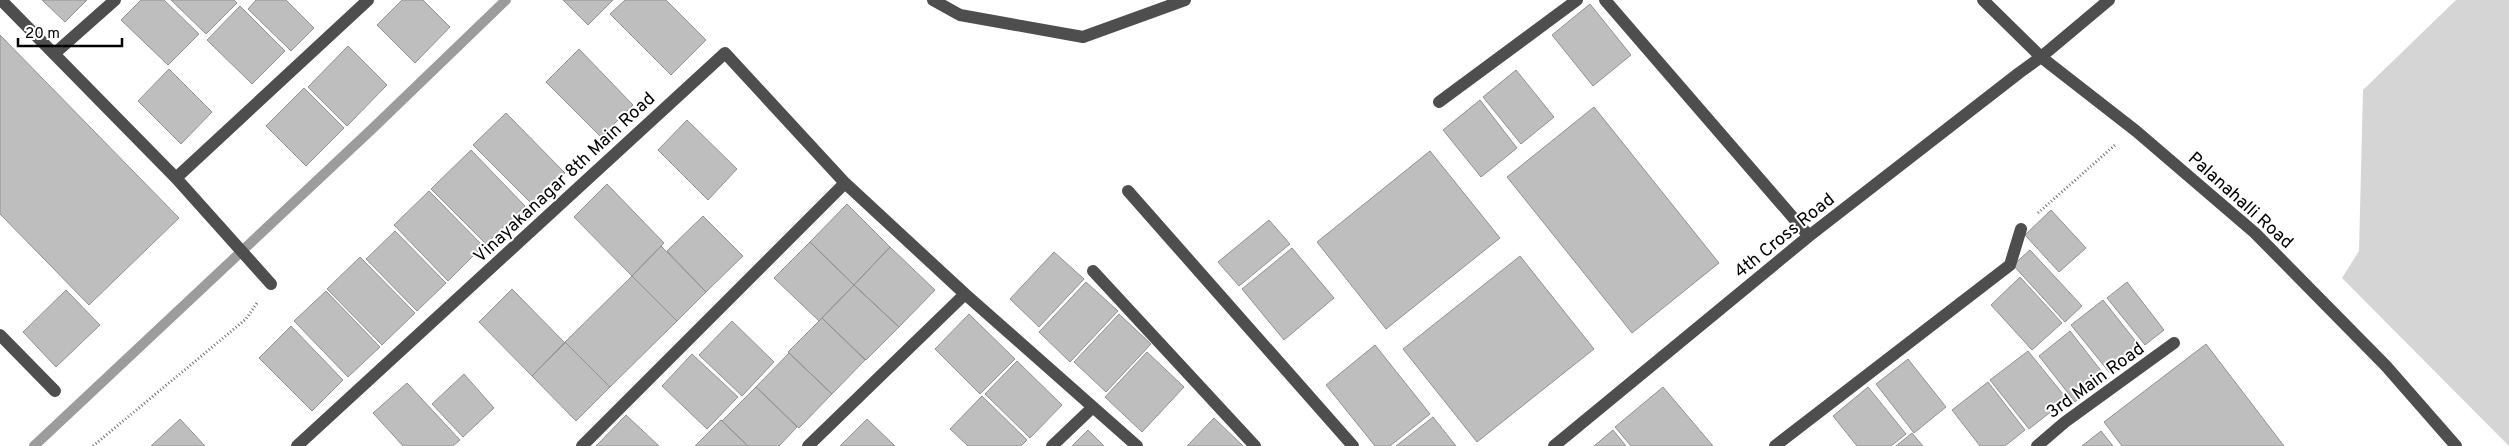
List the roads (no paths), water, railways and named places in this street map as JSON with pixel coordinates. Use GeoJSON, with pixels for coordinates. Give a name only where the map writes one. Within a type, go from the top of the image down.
{"type":"FeatureCollection","features":[{"type":"Feature","properties":{"kind":"street"},"geometry":{"type":"LineString","coordinates":[[1,0],[176,178],[271,284]]}},
{"type":"Feature","properties":{"kind":"street"},"geometry":{"type":"LineString","coordinates":[[54,54],[115,0]]}},
{"type":"Feature","properties":{"kind":"street"},"geometry":{"type":"LineString","coordinates":[[176,178],[368,0]]}},
{"type":"Feature","properties":{"kind":"street"},"geometry":{"type":"LineString","coordinates":[[933,0],[960,14],[1083,37],[1185,0]]}},
{"type":"Feature","properties":{"kind":"street"},"geometry":{"type":"LineString","coordinates":[[1439,102],[1577,0]]}},
{"type":"Feature","properties":{"kind":"street"},"geometry":{"type":"LineString","coordinates":[[1605,0],[1809,236]]}},
{"type":"Feature","properties":{"kind":"street","name":"Palanahalli Road"},"geometry":{"type":"LineString","coordinates":[[1984,0],[2041,57],[2136,131],[2255,233],[2386,366],[2456,446]]}},
{"type":"Feature","properties":{"kind":"street","name":"4th Cross Road"},"geometry":{"type":"LineString","coordinates":[[1554,446],[1809,236],[2041,57],[2109,0]]}},
{"type":"Feature","properties":{"kind":"street","name":"Vinayakanagar 8th Main Road"},"geometry":{"type":"LineString","coordinates":[[301,445],[724,53],[845,183]]}},
{"type":"Feature","properties":{"kind":"street"},"geometry":{"type":"LineString","coordinates":[[582,446],[845,183],[965,294],[1137,446]]}},
{"type":"Feature","properties":{"kind":"street"},"geometry":{"type":"LineString","coordinates":[[1128,191],[1353,446]]}},
{"type":"Feature","properties":{"kind":"street"},"geometry":{"type":"LineString","coordinates":[[1775,446],[2010,265],[2021,229]]}},
{"type":"Feature","properties":{"kind":"street"},"geometry":{"type":"LineString","coordinates":[[1093,271],[1255,446]]}},
{"type":"Feature","properties":{"kind":"street"},"geometry":{"type":"LineString","coordinates":[[808,446],[965,294]]}},
{"type":"Feature","properties":{"kind":"street"},"geometry":{"type":"LineString","coordinates":[[0,335],[54,391]]}},
{"type":"Feature","properties":{"kind":"street","name":"3rd Main Road"},"geometry":{"type":"LineString","coordinates":[[2037,446],[2065,422],[2174,343]]}},
{"type":"Feature","properties":{"kind":"street"},"geometry":{"type":"LineString","coordinates":[[1052,446],[1093,407]]}},
{"type":"Feature","properties":{"kind":"waterway"},"geometry":{"type":"LineString","coordinates":[[34,446],[372,129],[506,0]]}}]}
